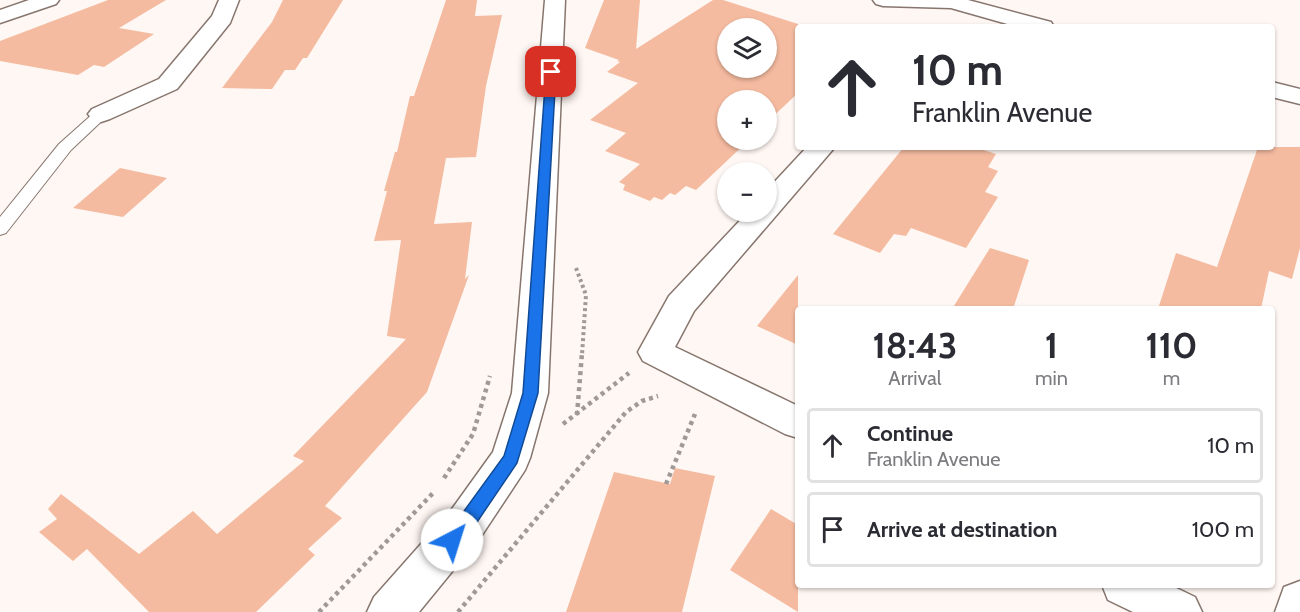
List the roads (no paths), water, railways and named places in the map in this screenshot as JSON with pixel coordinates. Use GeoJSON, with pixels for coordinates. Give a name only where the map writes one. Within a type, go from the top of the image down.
{"type":"FeatureCollection","features":[{"type":"Feature","properties":{"kind":"street"},"geometry":{"type":"LineString","coordinates":[[0,17],[49,0]]}},
{"type":"Feature","properties":{"kind":"street"},"geometry":{"type":"LineString","coordinates":[[101,114],[168,84],[222,18],[229,0]]}},
{"type":"Feature","properties":{"kind":"street"},"geometry":{"type":"LineString","coordinates":[[390,612],[467,522],[511,458],[530,393],[555,0]]}},
{"type":"Feature","properties":{"kind":"street"},"geometry":{"type":"LineString","coordinates":[[883,0],[953,1],[1033,24]]}},
{"type":"Feature","properties":{"kind":"street"},"geometry":{"type":"LineString","coordinates":[[938,19],[953,1]]}},
{"type":"Feature","properties":{"kind":"street"},"geometry":{"type":"LineString","coordinates":[[1275,90],[1300,97]]}},
{"type":"Feature","properties":{"kind":"street"},"geometry":{"type":"LineString","coordinates":[[777,197],[819,150]]}},
{"type":"Feature","properties":{"kind":"street"},"geometry":{"type":"LineString","coordinates":[[754,222],[681,304],[655,352],[795,422]]}},
{"type":"Feature","properties":{"kind":"street"},"geometry":{"type":"LineString","coordinates":[[1130,588],[1179,612]]}},
{"type":"Feature","properties":{"kind":"street"},"geometry":{"type":"LineString","coordinates":[[1298,612],[1300,602]]}},
{"type":"Feature","properties":{"kind":"lane"},"geometry":{"type":"LineString","coordinates":[[0,230],[51,162],[82,129],[101,114]]}}]}
